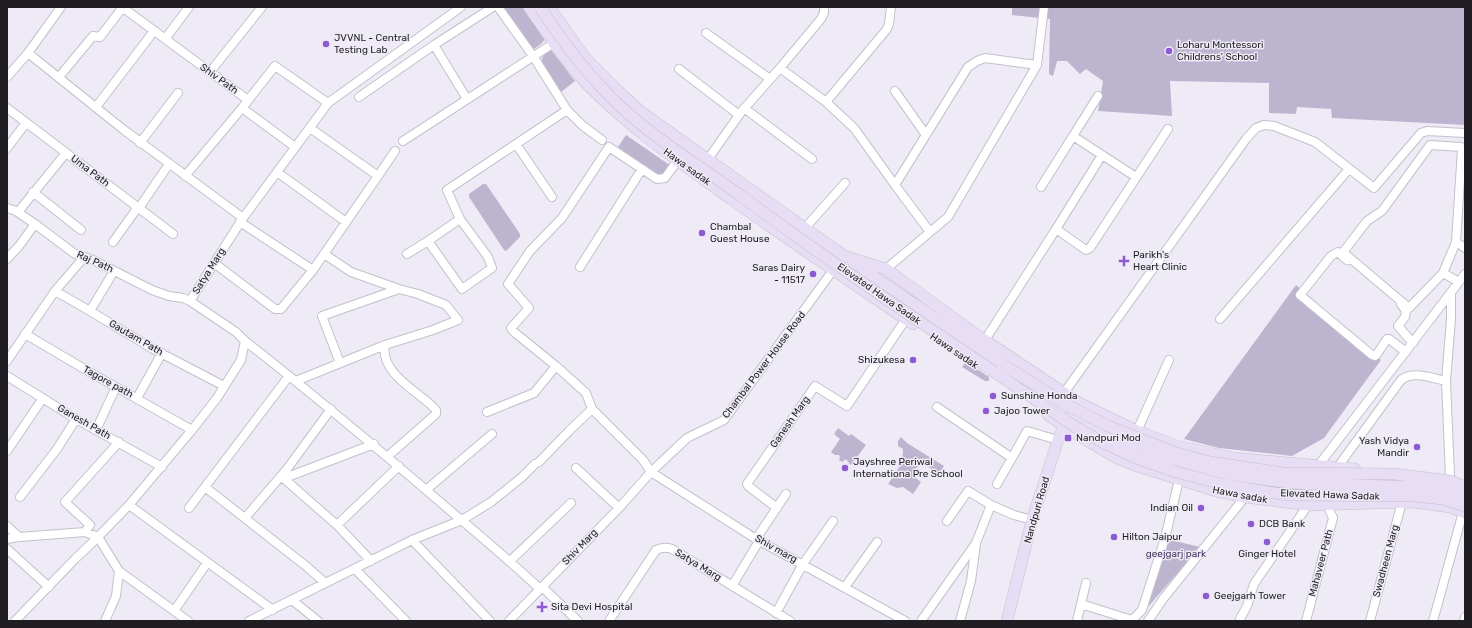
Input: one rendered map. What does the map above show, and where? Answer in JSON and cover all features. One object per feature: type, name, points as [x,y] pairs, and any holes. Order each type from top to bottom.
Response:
[{"type":"main road","name":"Hawa sadak","points":[[529,7],[554,43],[586,83],[612,108],[657,146],[833,270],[1064,426],[1117,458],[1179,480],[1216,491],[1244,497],[1327,506],[1402,502],[1464,510]]},
{"type":"main road","name":"Elevated Hawa Sadak","points":[[540,7],[560,36],[601,88],[623,109],[660,138],[876,292],[1074,426],[1102,442],[1136,458],[1176,472],[1225,485],[1287,495],[1415,496],[1443,500],[1464,510]]},
{"type":"main road","name":"Hawa sadak","points":[[549,7],[585,58],[641,112],[844,256],[886,269],[985,340],[1079,403],[1137,431],[1177,446],[1234,458],[1337,468],[1424,473],[1450,476],[1465,481]]},
{"type":"main road","name":"Elevated Hawa Sadak","points":[[844,256],[1002,364],[1067,405],[1108,426],[1176,453],[1210,462],[1283,473],[1395,474],[1451,481],[1465,487]]},
{"type":"main road","name":"Nandpuri Road","points":[[1007,621],[1032,520],[1058,440],[1064,426],[1079,403]]},
{"type":"main road","points":[[1071,414],[1116,438],[1165,457],[1227,474],[1289,483],[1424,487],[1447,490],[1465,496]]},
{"type":"main road","points":[[1369,503],[1371,470]]},
{"type":"street","points":[[7,76],[28,54],[61,7]]},
{"type":"street","points":[[59,78],[93,36],[100,37],[123,7]]},
{"type":"street","name":"Shiv Path","points":[[123,7],[248,100],[275,66],[328,103]]},
{"type":"street","points":[[165,39],[189,7]]},
{"type":"street","points":[[210,72],[262,7]]},
{"type":"street","name":"Satya Marg","points":[[461,7],[328,103],[242,220],[190,300],[236,332],[245,341],[374,444],[473,531],[541,588]]},
{"type":"street","points":[[359,97],[434,45],[493,7]]},
{"type":"street","points":[[498,7],[533,56],[567,110],[583,126],[602,140]]},
{"type":"street","points":[[708,159],[742,112],[821,19],[824,14],[824,7]]},
{"type":"street","points":[[826,102],[887,29],[892,7]]},
{"type":"street","points":[[886,269],[948,217],[1037,65],[1044,7]]},
{"type":"street","points":[[96,107],[154,31]]},
{"type":"street","points":[[706,33],[770,79]]},
{"type":"street","points":[[404,140],[554,43]]},
{"type":"street","points":[[434,45],[467,99]]},
{"type":"street","points":[[28,54],[242,220],[313,270]]},
{"type":"street","points":[[896,185],[968,67],[985,58],[1037,65]]},
{"type":"street","points":[[780,68],[826,102],[854,128],[930,232]]},
{"type":"street","points":[[679,69],[812,159]]},
{"type":"street","points":[[895,91],[926,135]]},
{"type":"street","points":[[140,142],[178,93]]},
{"type":"street","points":[[1041,187],[1098,96]]},
{"type":"street","points":[[185,176],[248,100]]},
{"type":"street","name":"Uma Path","points":[[7,108],[173,234]]},
{"type":"street","points":[[242,108],[295,147]]},
{"type":"street","points":[[428,241],[462,289],[492,268],[488,257],[460,219],[447,190],[567,110]]},
{"type":"street","points":[[7,148],[26,123]]},
{"type":"street","points":[[1064,393],[1246,138],[1256,128],[1264,125],[1274,126],[1314,142],[1374,188],[1421,133],[1427,131],[1465,133]]},
{"type":"street","points":[[310,128],[378,176]]},
{"type":"street","points":[[1056,229],[1084,249],[1088,250],[1168,129]]},
{"type":"street","points":[[1073,136],[1136,177]]},
{"type":"street","points":[[516,144],[552,197]]},
{"type":"street","points":[[1430,144],[1460,147],[1462,149],[1456,242],[1443,273],[1409,308],[1344,253],[1367,221],[1382,211],[1430,144]]},
{"type":"street","points":[[651,472],[643,460],[592,409],[586,393],[556,366],[514,332],[511,328],[529,308],[508,284],[530,251],[562,218],[609,147],[657,179],[665,178],[678,160]]},
{"type":"street","points":[[214,263],[275,309],[281,310],[313,270],[395,150]]},
{"type":"street","points":[[18,212],[66,153]]},
{"type":"street","points":[[985,340],[1102,155]]},
{"type":"street","points":[[113,242],[169,164]]},
{"type":"street","points":[[580,268],[642,169]]},
{"type":"street","points":[[1220,319],[1349,169]]},
{"type":"street","points":[[277,172],[346,222]]},
{"type":"street","points":[[805,228],[845,183]]},
{"type":"street","points":[[33,192],[81,230]]},
{"type":"street","name":"Raj Path","points":[[7,208],[18,212],[76,254],[91,259],[152,290],[169,296],[190,300]]},
{"type":"street","points":[[407,254],[460,219]]},
{"type":"street","points":[[7,260],[35,224]]},
{"type":"street","points":[[1456,242],[1465,248]]},
{"type":"street","points":[[1406,352],[1387,339],[1377,354],[1375,356],[1372,355],[1302,298],[1301,293],[1330,256],[1338,252],[1401,304],[1406,311],[1405,317],[1398,326],[1413,343]]},
{"type":"street","points":[[189,508],[293,378],[340,363],[385,345],[433,330],[458,320],[446,304],[418,294],[399,290],[350,272],[324,254]]},
{"type":"street","name":"Chambal Power House Road","points":[[651,472],[687,438],[724,420],[844,256]]},
{"type":"street","points":[[7,361],[55,291],[80,262]]},
{"type":"street","points":[[90,311],[114,271]]},
{"type":"street","points":[[1443,273],[1459,282]]},
{"type":"street","points":[[1318,466],[1465,274]]},
{"type":"street","points":[[340,363],[322,316],[399,290]]},
{"type":"street","name":"Gautam Path","points":[[55,291],[162,353],[224,386]]},
{"type":"street","points":[[1450,476],[1446,381],[1451,319],[1451,294]]},
{"type":"street","name":"Ganesh Marg","points":[[777,508],[747,484],[815,386],[847,406],[906,319]]},
{"type":"street","name":"Tagore path","points":[[25,334],[192,430]]},
{"type":"street","points":[[15,621],[129,505],[162,467],[192,430],[224,386],[241,360],[245,341]]},
{"type":"street","points":[[385,345],[383,353],[393,373],[436,410],[436,414],[388,456]]},
{"type":"street","points":[[137,398],[162,353]]},
{"type":"street","points":[[1137,431],[1169,360]]},
{"type":"street","points":[[487,412],[534,393],[556,366]]},
{"type":"street","points":[[1337,468],[1401,380],[1406,376],[1412,374],[1446,381]]},
{"type":"street","name":"Ganesh Path","points":[[7,376],[76,419],[162,467]]},
{"type":"street","points":[[96,430],[116,387]]},
{"type":"street","points":[[7,451],[43,398]]},
{"type":"street","points":[[937,407],[1012,458]]},
{"type":"street","points":[[245,518],[281,476],[331,409]]},
{"type":"street","points":[[248,621],[273,610],[324,582],[355,569],[412,540],[462,520],[491,502],[521,478],[592,409]]},
{"type":"street","points":[[20,497],[57,449],[76,419]]},
{"type":"street","points":[[997,484],[1027,431],[1058,440]]},
{"type":"street","points":[[426,490],[492,434]]},
{"type":"street","points":[[85,532],[90,525],[65,502],[119,442]]},
{"type":"street","points":[[281,476],[290,476],[374,444]]},
{"type":"street","points":[[337,525],[399,466]]},
{"type":"street","points":[[576,468],[619,508]]},
{"type":"street","name":"Shiv Marg","points":[[509,621],[619,508],[651,472]]},
{"type":"street","name":"Shiv marg","points":[[651,472],[758,540],[905,621]]},
{"type":"street","points":[[281,476],[337,525],[371,561]]},
{"type":"street","points":[[1081,604],[1132,620],[1142,610],[1165,538],[1179,480]]},
{"type":"street","points":[[205,487],[306,566],[324,582]]},
{"type":"street","points":[[947,521],[968,491],[991,505],[1014,515],[1032,520]]},
{"type":"street","points":[[732,586],[786,494]]},
{"type":"street","points":[[1148,621],[1244,497]]},
{"type":"street","name":"Swadheen Marg","points":[[1371,621],[1402,502]]},
{"type":"street","points":[[510,561],[571,503]]},
{"type":"street","points":[[129,505],[273,610]]},
{"type":"street","points":[[921,621],[976,543],[991,505]]},
{"type":"street","points":[[1242,620],[1254,584],[1308,505]]},
{"type":"street","name":"Mahaveer Path","points":[[1306,621],[1333,518],[1327,506]]},
{"type":"street","points":[[1433,621],[1464,510]]},
{"type":"street","points":[[776,613],[803,564],[833,521]]},
{"type":"street","points":[[7,526],[19,537]]},
{"type":"street","points":[[7,540],[19,537],[85,532],[98,537],[119,571],[188,621]]},
{"type":"street","points":[[412,540],[490,621]]},
{"type":"street","points":[[845,587],[877,542]]},
{"type":"street","points":[[960,621],[971,581],[976,543]]},
{"type":"street","points":[[7,548],[49,587]]},
{"type":"street","name":"Satya Marg","points":[[609,621],[656,550],[661,548],[672,549],[790,621]]},
{"type":"street","points":[[174,611],[208,563]]},
{"type":"street","points":[[355,569],[406,621]]},
{"type":"street","points":[[105,621],[116,596],[119,571]]},
{"type":"street","points":[[1077,621],[1086,583]]},
{"type":"street","points":[[541,588],[578,621]]},
{"type":"street","points":[[292,600],[318,621]]},
{"type":"street","points":[[1464,621],[1465,617]]},
{"type":"green space","points":[[504,7],[523,7],[545,39],[541,44],[534,49],[530,46]]},
{"type":"green space","points":[[1012,7],[1465,7],[1465,125],[1332,118],[1331,109],[1297,107],[1296,114],[1269,113],[1269,83],[1170,81],[1172,116],[1098,111],[1103,81],[1086,69],[1080,74],[1067,61],[1057,61],[1053,76],[1049,74],[1050,19],[1012,15]]},
{"type":"green space","points":[[551,50],[575,81],[561,92],[541,64],[544,56]]},
{"type":"green space","points":[[626,135],[671,166],[663,175],[658,175],[618,147]]},
{"type":"green space","points":[[483,184],[486,184],[520,234],[520,237],[506,251],[469,197],[469,194]]},
{"type":"green space","points":[[1296,285],[1381,360],[1324,438],[1292,456],[1219,448],[1184,439]]},
{"type":"green space","points":[[966,362],[989,377],[989,381],[985,381],[962,367]]},
{"type":"green space","points":[[838,428],[849,436],[851,434],[866,445],[851,465],[846,459],[842,462],[839,460],[839,455],[835,455],[831,452],[840,439],[834,434]]},
{"type":"green space","points":[[901,437],[907,443],[944,466],[939,474],[921,462],[912,475],[921,482],[913,494],[903,487],[897,488],[888,484],[902,463],[903,449],[898,446],[898,441]]},
{"type":"green space","name":"geejgarj park","points":[[1167,539],[1200,547],[1147,608],[1155,575]]},
{"type":"place","name":"JVVNL - Central Testing Lab","points":[[326,44]]},
{"type":"place","name":"Loharu Montessori Childrens' School","points":[[1169,51]]},
{"type":"place","name":"Chambal Guest House","points":[[702,233]]},
{"type":"place","name":"Parikh's Heart Clinic","points":[[1124,261]]},
{"type":"place","name":"Saras Dairy - 11517","points":[[813,274]]},
{"type":"place","name":"Shizukesa","points":[[913,360]]},
{"type":"place","name":"Sunshine Honda","points":[[993,396]]},
{"type":"place","name":"Jajoo Tower","points":[[986,411]]},
{"type":"place","name":"Nandpuri Mod","points":[[1068,438]]},
{"type":"place","name":"Yash Vidya Mandir","points":[[1417,447]]},
{"type":"place","name":"Jayshree Periwal Internationa Pre School","points":[[845,468]]},
{"type":"place","name":"Indian Oil","points":[[1201,508]]},
{"type":"place","name":"DCB Bank","points":[[1251,524]]},
{"type":"place","name":"Hilton Jaipur","points":[[1114,537]]},
{"type":"place","name":"Ginger Hotel","points":[[1267,542]]},
{"type":"place","name":"Geejgarh Tower","points":[[1206,596]]},
{"type":"place","name":"Sita Devi Hospital","points":[[542,607]]}]
